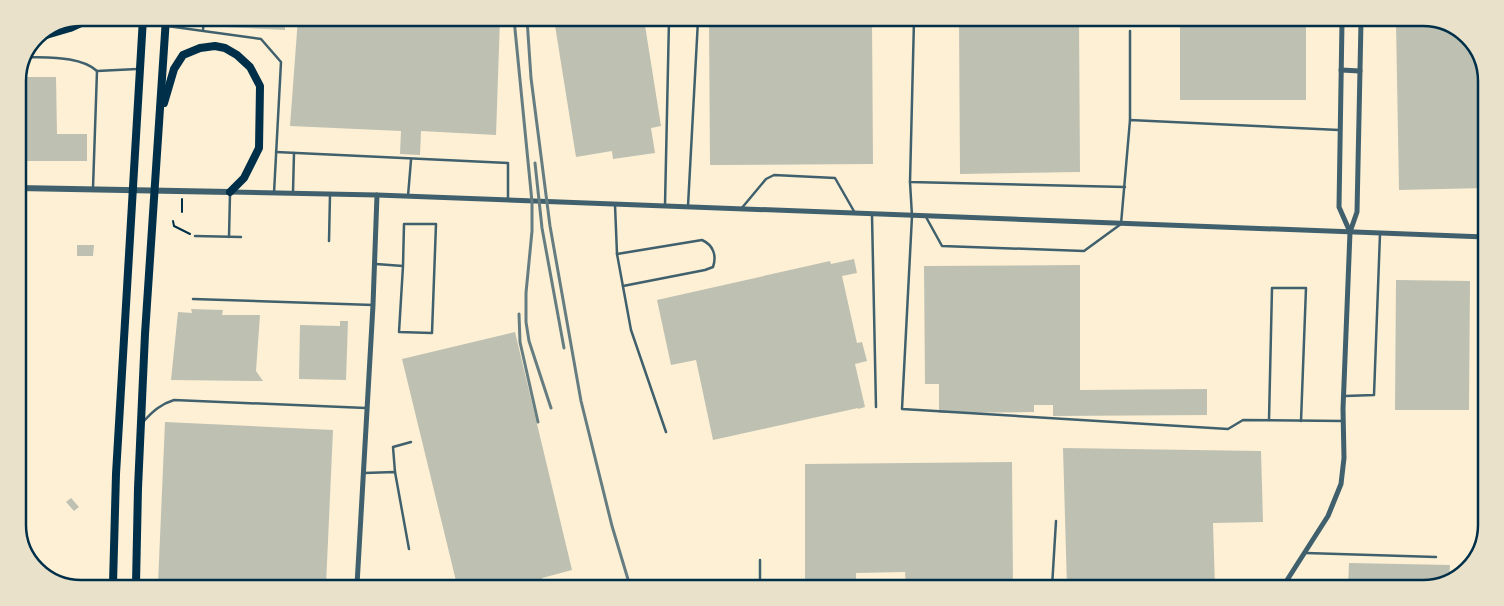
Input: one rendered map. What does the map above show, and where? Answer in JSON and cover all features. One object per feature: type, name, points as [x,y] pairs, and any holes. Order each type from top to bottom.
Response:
[{"type":"highway","points":[[113,580],[117,464],[142,69],[143,26]]},
{"type":"highway","points":[[136,580],[140,426],[166,26]]},
{"type":"highway","points":[[57,32],[72,27]]},
{"type":"highway","points":[[160,117],[174,69],[183,55],[200,48],[215,46],[225,48],[237,55],[250,68],[260,86],[259,148],[244,178],[230,192]]},
{"type":"street","points":[[1342,26],[1339,207],[1350,232]]},
{"type":"street","points":[[1287,580],[1328,516],[1341,484],[1344,458],[1343,396],[1350,232],[1357,212],[1361,26]]},
{"type":"street","points":[[1341,70],[1360,71]]},
{"type":"street","points":[[26,188],[377,195],[1478,237]]},
{"type":"street","points":[[357,580],[373,305],[377,195]]},
{"type":"lane","points":[[184,26],[261,39],[281,62],[274,193]]},
{"type":"lane","points":[[203,26],[203,30]]},
{"type":"lane","points":[[665,207],[668,26]]},
{"type":"lane","points":[[688,208],[698,26]]},
{"type":"lane","points":[[914,26],[910,182],[912,216],[902,409],[1228,429],[1244,420],[1343,421]]},
{"type":"lane","points":[[926,217],[942,246],[1084,251],[1121,224],[1130,120],[1130,31]]},
{"type":"lane","points":[[32,56],[72,60],[91,66],[97,71],[142,69]]},
{"type":"lane","points":[[93,189],[97,71]]},
{"type":"lane","points":[[1130,120],[1340,130]]},
{"type":"lane","points":[[276,152],[410,160],[508,163],[508,201]]},
{"type":"lane","points":[[293,194],[294,153]]},
{"type":"lane","points":[[408,197],[410,160]]},
{"type":"lane","points":[[741,210],[766,179],[774,175],[835,178],[856,214]]},
{"type":"lane","points":[[910,182],[1125,187]]},
{"type":"lane","points":[[230,192],[230,237]]},
{"type":"lane","points":[[329,241],[330,194]]},
{"type":"lane","points":[[615,205],[617,254],[632,330],[666,432]]},
{"type":"lane","points":[[872,215],[876,407]]},
{"type":"lane","points":[[404,224],[436,224],[432,332],[399,332],[403,266],[404,224]]},
{"type":"lane","points":[[1343,396],[1374,395],[1380,234]]},
{"type":"lane","points":[[195,236],[241,238]]},
{"type":"lane","points":[[617,254],[702,240],[709,243],[713,248],[715,261],[713,267],[623,286]]},
{"type":"lane","points":[[374,264],[403,266]]},
{"type":"lane","points":[[1269,420],[1272,288],[1306,288],[1301,421]]},
{"type":"lane","points":[[193,299],[373,305]]},
{"type":"lane","points":[[140,426],[155,409],[174,400],[366,408]]},
{"type":"lane","points":[[409,549],[392,447],[411,442]]},
{"type":"lane","points":[[364,473],[395,472]]},
{"type":"lane","points":[[1052,580],[1056,521]]},
{"type":"lane","points":[[1304,553],[1436,557]]},
{"type":"lane","points":[[760,560],[760,580]]},
{"type":"path","points":[[182,191],[182,212]]},
{"type":"path","points":[[173,221],[174,226],[195,236]]},
{"type":"building","points":[[285,26],[285,30],[224,27]]},
{"type":"building","points":[[297,26],[500,26],[496,135],[421,131],[420,155],[400,154],[401,131],[290,126]]},
{"type":"building","points":[[555,26],[645,26],[661,126],[651,128],[655,153],[613,159],[612,151],[576,157]]},
{"type":"building","points":[[709,26],[872,26],[873,164],[710,165]]},
{"type":"building","points":[[959,26],[1079,26],[1080,172],[960,174]]},
{"type":"building","points":[[1180,26],[1306,26],[1306,100],[1180,100]]},
{"type":"building","points":[[1396,26],[1422,26],[1440,29],[1462,42],[1474,60],[1476,67],[1478,78],[1478,188],[1399,190]]},
{"type":"building","points":[[26,77],[56,77],[57,134],[87,134],[87,161],[27,161]]},
{"type":"building","points":[[77,245],[94,245],[93,256],[77,256]]},
{"type":"building","points":[[854,259],[857,273],[842,276],[857,343],[862,342],[867,361],[855,364],[865,407],[713,440],[696,360],[671,365],[657,300],[830,261],[831,264]]},
{"type":"building","points":[[1080,265],[1080,390],[1207,389],[1207,415],[1053,416],[1053,405],[1034,405],[1034,412],[939,413],[939,384],[925,384],[924,266]]},
{"type":"building","points":[[1396,280],[1470,281],[1469,410],[1395,410]]},
{"type":"building","points":[[191,309],[223,310],[222,315],[260,315],[256,371],[263,381],[171,380],[178,312],[192,313]]},
{"type":"building","points":[[340,321],[348,321],[346,380],[299,379],[300,325],[340,326]]},
{"type":"building","points":[[515,332],[572,570],[542,578],[543,580],[456,580],[402,359]]},
{"type":"building","points":[[165,422],[333,430],[326,580],[158,580]]},
{"type":"building","points":[[1063,448],[1261,451],[1263,522],[1213,523],[1215,580],[1067,580]]},
{"type":"building","points":[[1012,462],[1013,580],[906,580],[905,572],[856,573],[856,580],[805,580],[805,464]]},
{"type":"building","points":[[71,498],[79,507],[74,511],[66,502]]},
{"type":"building","points":[[1349,563],[1450,565],[1450,572],[1433,579],[1348,580]]},
{"type":"railway","points":[[515,26],[532,202],[526,322],[529,341],[551,408]]},
{"type":"railway","points":[[527,26],[531,78],[550,226],[581,401],[612,526],[628,580]]},
{"type":"railway","points":[[535,163],[542,228],[564,348]]},
{"type":"railway","points":[[519,314],[520,342],[538,422]]}]
